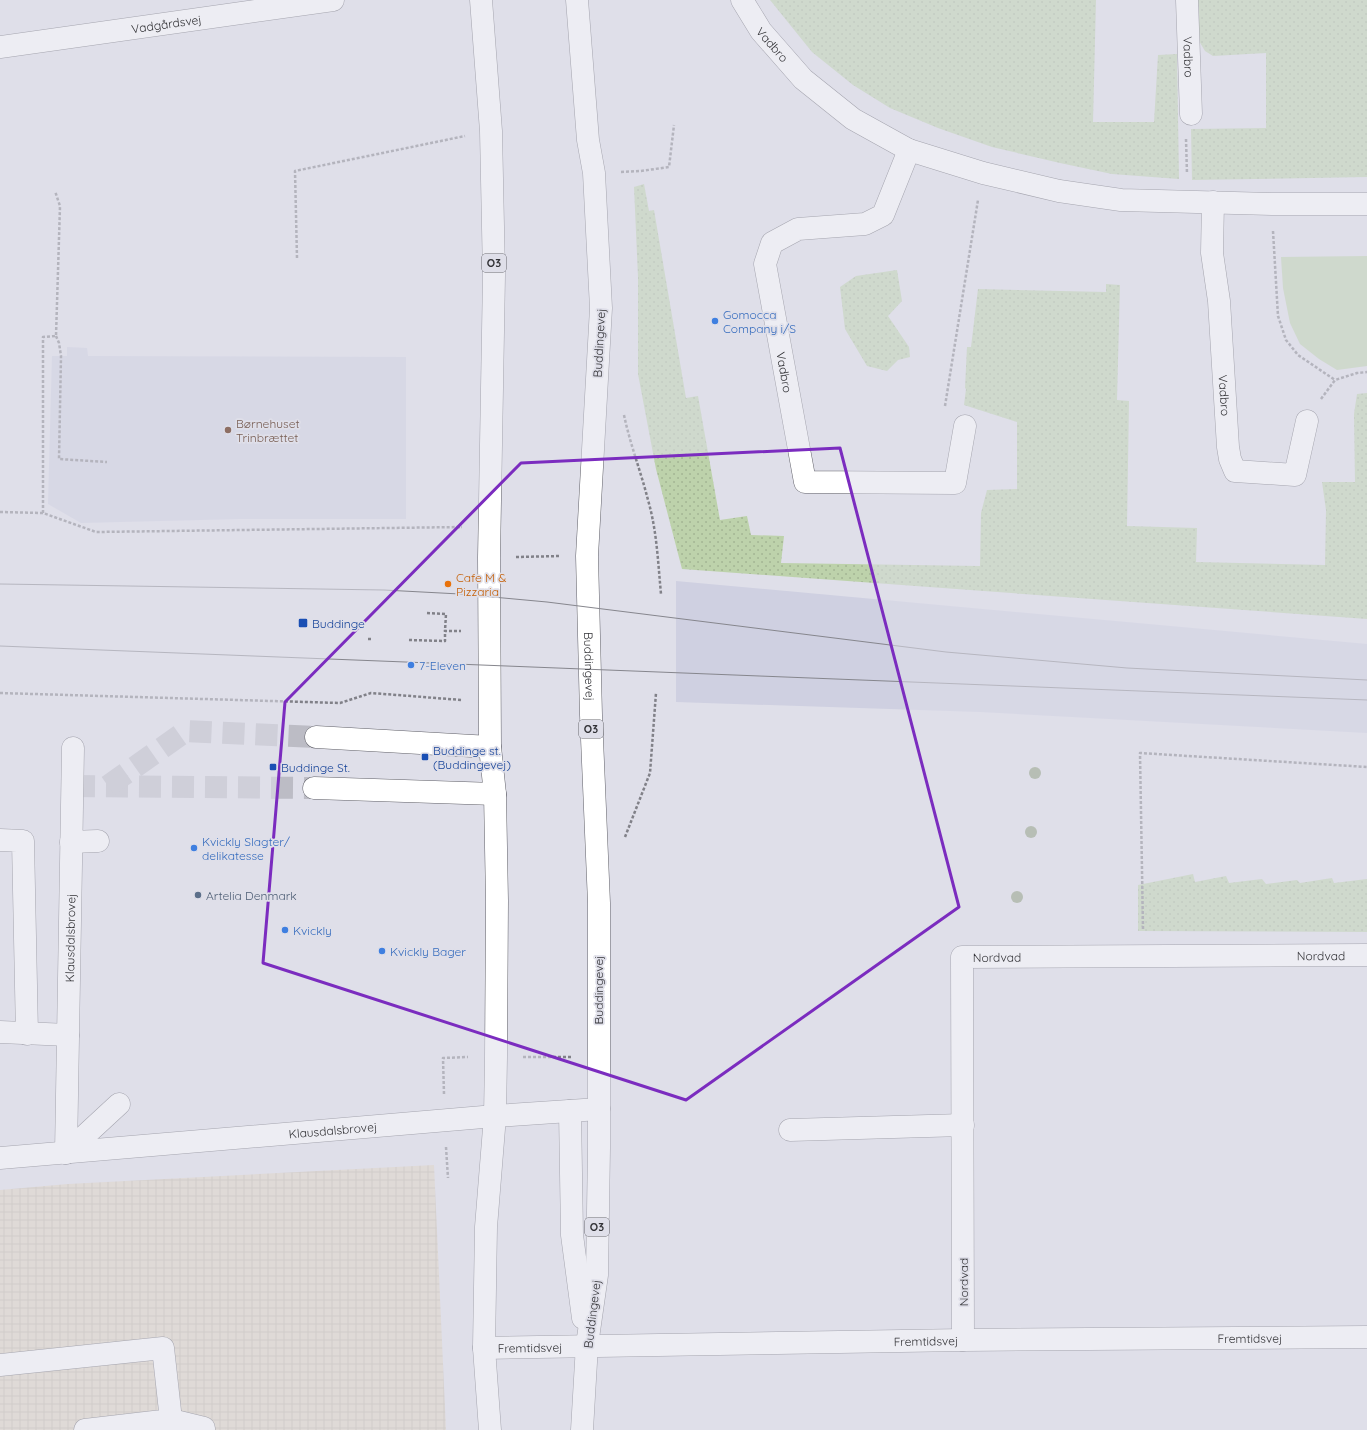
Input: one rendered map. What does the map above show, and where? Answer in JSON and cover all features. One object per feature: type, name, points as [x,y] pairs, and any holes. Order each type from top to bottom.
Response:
[{"type":"street","name":"Vadgårdsvej","points":[[0,47],[333,0]]},
{"type":"street","name":"O3","points":[[481,0],[491,131],[494,275],[489,558],[490,747],[495,794],[497,908],[495,1116],[486,1227],[484,1348],[490,1430]]},
{"type":"street","name":"Buddingevej","points":[[577,0],[588,140],[594,173],[601,308],[587,556],[591,715],[599,903],[597,1275],[587,1345],[582,1430]]},
{"type":"street","name":"Vadbro","points":[[742,0],[761,31],[803,79],[853,119],[909,150],[983,173],[1059,191],[1121,200],[1272,204],[1367,204]]},
{"type":"street","name":"Vadbro","points":[[1187,0],[1191,114]]},
{"type":"street","name":"Vadbro","points":[[909,150],[883,215],[865,224],[798,230],[772,242],[765,264],[805,482],[955,483],[965,426]]},
{"type":"street","name":"Vadbro","points":[[1213,202],[1212,253],[1219,301],[1228,447],[1230,459],[1235,471],[1295,476],[1307,421]]},
{"type":"street","points":[[316,737],[490,747]]},
{"type":"street","name":"Klausdalsbrovej","points":[[66,1153],[73,748]]},
{"type":"street","points":[[314,788],[495,794]]},
{"type":"street","points":[[0,840],[23,841],[27,1034]]},
{"type":"street","points":[[71,842],[98,841]]},
{"type":"street","name":"Nordvad","points":[[963,1340],[962,957],[1367,955]]},
{"type":"street","points":[[0,1032],[68,1035]]},
{"type":"street","points":[[66,1153],[119,1104]]},
{"type":"street","name":"Klausdalsbrovej","points":[[0,1158],[495,1116],[599,1109]]},
{"type":"street","points":[[570,1111],[572,1235],[587,1345]]},
{"type":"street","points":[[790,1130],[963,1125]]},
{"type":"street","name":"Fremtidsvej","points":[[484,1348],[587,1345],[963,1340],[1367,1337]]},
{"type":"street","points":[[0,1365],[163,1348],[171,1420]]},
{"type":"street","points":[[85,1430],[171,1420],[204,1428],[204,1430]]},
{"type":"path","points":[[1188,202],[1186,127],[1191,114]]},
{"type":"path","points":[[641,171],[669,167],[674,125]]},
{"type":"path","points":[[297,258],[296,171],[491,131]]},
{"type":"path","points":[[965,426],[944,414],[983,173]]},
{"type":"path","points":[[55,191],[60,206],[56,336],[59,343],[61,356],[59,459],[107,462]]},
{"type":"path","points":[[1272,204],[1278,316],[1286,340],[1298,355],[1334,380]]},
{"type":"path","points":[[43,513],[43,337],[56,336]]},
{"type":"path","points":[[1307,421],[1334,380],[1357,373],[1367,372]]},
{"type":"path","points":[[622,409],[629,440],[649,501],[655,534],[661,594]]},
{"type":"path","points":[[0,512],[43,513],[96,532],[490,527]]},
{"type":"path","points":[[489,558],[587,556]]},
{"type":"path","points":[[409,640],[445,641],[446,614],[427,613]]},
{"type":"path","points":[[445,630],[459,631]]},
{"type":"path","points":[[0,693],[340,703],[371,693],[490,702]]},
{"type":"path","points":[[623,841],[650,773],[656,693]]},
{"type":"path","points":[[1143,956],[1140,753],[1367,767]]},
{"type":"highlighted area","points":[[840,448],[959,907],[686,1100],[263,963],[285,702],[521,463]]},
{"type":"shaded area","name":"Børnehuset Trinbrættet","points":[[67,347],[87,348],[88,356],[406,357],[406,519],[240,519],[81,523],[48,504],[52,356],[67,356]]},
{"type":"shaded area","points":[[676,581],[1367,644],[1367,733],[980,712],[676,702]]},
{"type":"shaded area","points":[[434,1165],[446,1430],[0,1430],[0,1190],[68,1184]]},
{"type":"green space","points":[[770,0],[1096,0],[1093,122],[1154,122],[1158,55],[1177,54],[1179,179],[1112,174],[992,147],[938,128],[890,108],[853,85],[812,52]]},
{"type":"green space","points":[[1198,0],[1367,0],[1367,177],[1192,180],[1191,129],[1266,128],[1266,53],[1213,56],[1205,51],[1199,41]]},
{"type":"green space","points":[[644,184],[649,211],[654,210],[686,398],[698,396],[720,520],[747,516],[751,535],[784,536],[781,563],[980,566],[981,513],[987,490],[1017,489],[1017,422],[964,405],[967,347],[971,347],[978,289],[1106,292],[1106,284],[1120,285],[1117,400],[1129,401],[1127,526],[1197,528],[1196,562],[1325,565],[1326,510],[1322,482],[1355,482],[1354,414],[1357,394],[1367,393],[1367,619],[682,569],[656,469],[638,374],[638,277],[634,187]]},
{"type":"green space","points":[[1367,256],[1367,366],[1337,370],[1319,359],[1300,344],[1290,323],[1283,288],[1281,257]]},
{"type":"green space","points":[[897,270],[902,301],[888,316],[909,347],[910,357],[898,360],[887,371],[867,366],[845,329],[840,287],[856,276]]},
{"type":"green space","points":[[1193,874],[1195,882],[1226,876],[1229,883],[1262,879],[1266,884],[1297,880],[1300,883],[1332,878],[1334,883],[1367,879],[1367,932],[1138,931],[1138,885]]},
{"type":"tunnel","points":[[108,786],[186,731],[316,737]]},
{"type":"tunnel","points":[[73,786],[314,788]]},
{"type":"tram line","points":[[0,584],[384,590],[460,594],[547,602],[946,652],[1127,668],[1367,680]]},
{"type":"tram line","points":[[0,646],[1367,700]]},
{"type":"place","name":"Gomocca Company i/S","points":[[715,321]]},
{"type":"place","name":"Børnehuset Trinbrættet","points":[[228,430]]},
{"type":"place","name":"Cafe M & Pizzaria","points":[[448,584]]},
{"type":"place","name":"Buddinge","points":[[303,623]]},
{"type":"place","name":"7-Eleven","points":[[411,665]]},
{"type":"place","name":"Buddinge st. (Buddingevej)","points":[[425,757]]},
{"type":"place","name":"Buddinge St.","points":[[273,767]]},
{"type":"place","name":"Kvickly Slagter/ delikatesse","points":[[194,848]]},
{"type":"place","name":"Artelia Denmark","points":[[198,895]]},
{"type":"place","name":"Kvickly","points":[[285,930]]},
{"type":"place","name":"Kvickly Bager","points":[[382,951]]}]
